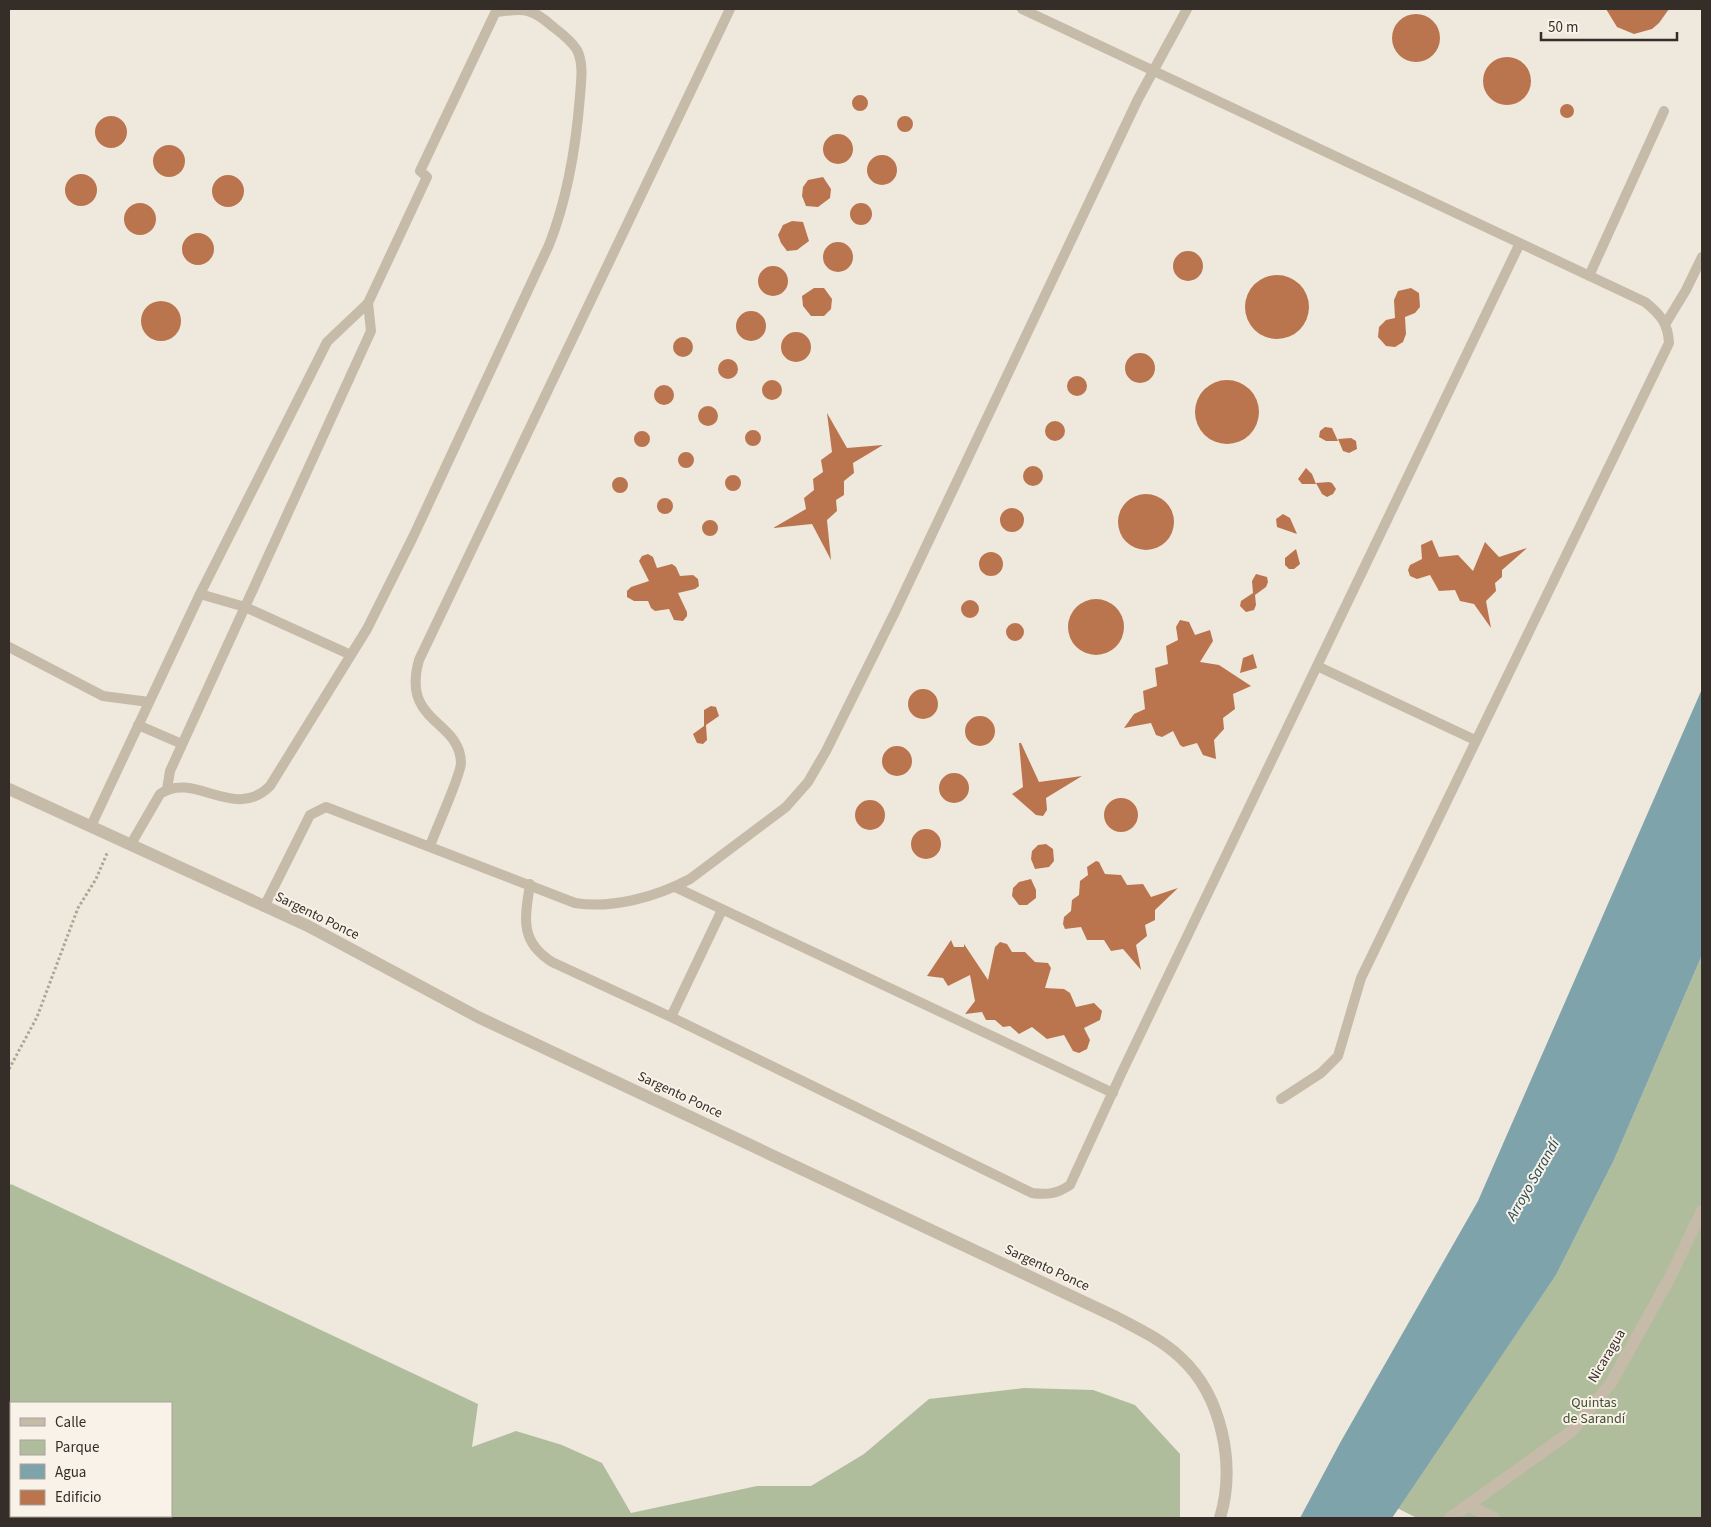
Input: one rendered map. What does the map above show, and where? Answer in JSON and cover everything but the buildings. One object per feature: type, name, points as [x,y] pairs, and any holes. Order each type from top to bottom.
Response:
[{"type":"street","name":"Sargento Ponce","points":[[9,789],[308,926],[478,1017],[1107,1312],[1159,1340],[1182,1358],[1200,1379],[1222,1430],[1226,1459],[1225,1491],[1220,1518]]},
{"type":"street","name":"Nicaragua","points":[[1450,1518],[1572,1430],[1611,1383],[1669,1279],[1702,1211]]},
{"type":"street","points":[[1468,1506],[1494,1518]]},
{"type":"lane","points":[[91,826],[200,594],[327,342],[368,303],[427,176],[420,171],[497,10],[524,9],[536,12],[570,41],[577,51],[581,67],[577,131],[571,170],[558,222],[549,245],[413,537],[367,630],[270,786],[260,795],[236,800],[178,786],[167,789],[160,794],[131,844]]},
{"type":"lane","points":[[430,846],[461,765],[459,750],[454,740],[428,714],[416,694],[414,676],[419,660],[730,9]]},
{"type":"lane","points":[[1022,9],[1645,302],[1658,312],[1666,323],[1669,343],[1361,978],[1338,1056],[1321,1073],[1281,1099]]},
{"type":"lane","points":[[264,907],[310,816],[326,806],[575,903],[591,905],[612,904],[674,887],[690,880],[786,807],[808,782],[895,612],[1153,70],[1187,9]]},
{"type":"lane","points":[[1589,276],[1664,111]]},
{"type":"lane","points":[[530,884],[525,921],[526,931],[532,945],[540,954],[1032,1193],[1045,1195],[1060,1192],[1070,1185],[1520,243]]},
{"type":"lane","points":[[1666,323],[1686,290],[1702,257]]},
{"type":"lane","points":[[167,789],[170,771],[182,744],[371,331],[368,303]]},
{"type":"lane","points":[[200,594],[245,607],[351,655]]},
{"type":"lane","points":[[9,647],[103,696],[149,702]]},
{"type":"lane","points":[[1317,666],[1475,740]]},
{"type":"lane","points":[[138,725],[182,744]]},
{"type":"lane","points":[[674,887],[1113,1093]]},
{"type":"lane","points":[[671,1017],[722,910]]},
{"type":"path","points":[[9,1069],[37,1017],[78,908],[96,879],[114,837]]},
{"type":"green space","name":"Quintas de Sarandí","points":[[1702,955],[1702,1518],[1417,1518],[1397,1508],[1556,1275],[1614,1160]]},
{"type":"green space","points":[[11,1184],[478,1404],[472,1447],[516,1431],[562,1445],[602,1463],[631,1513],[757,1486],[811,1486],[864,1454],[929,1399],[1024,1388],[1093,1390],[1135,1405],[1180,1454],[1180,1518],[9,1518],[9,1187]]},
{"type":"water","name":"Arroyo Sarandí","points":[[1702,689],[1702,955],[1614,1160],[1556,1275],[1392,1518],[1300,1518],[1340,1443],[1478,1201]]}]
